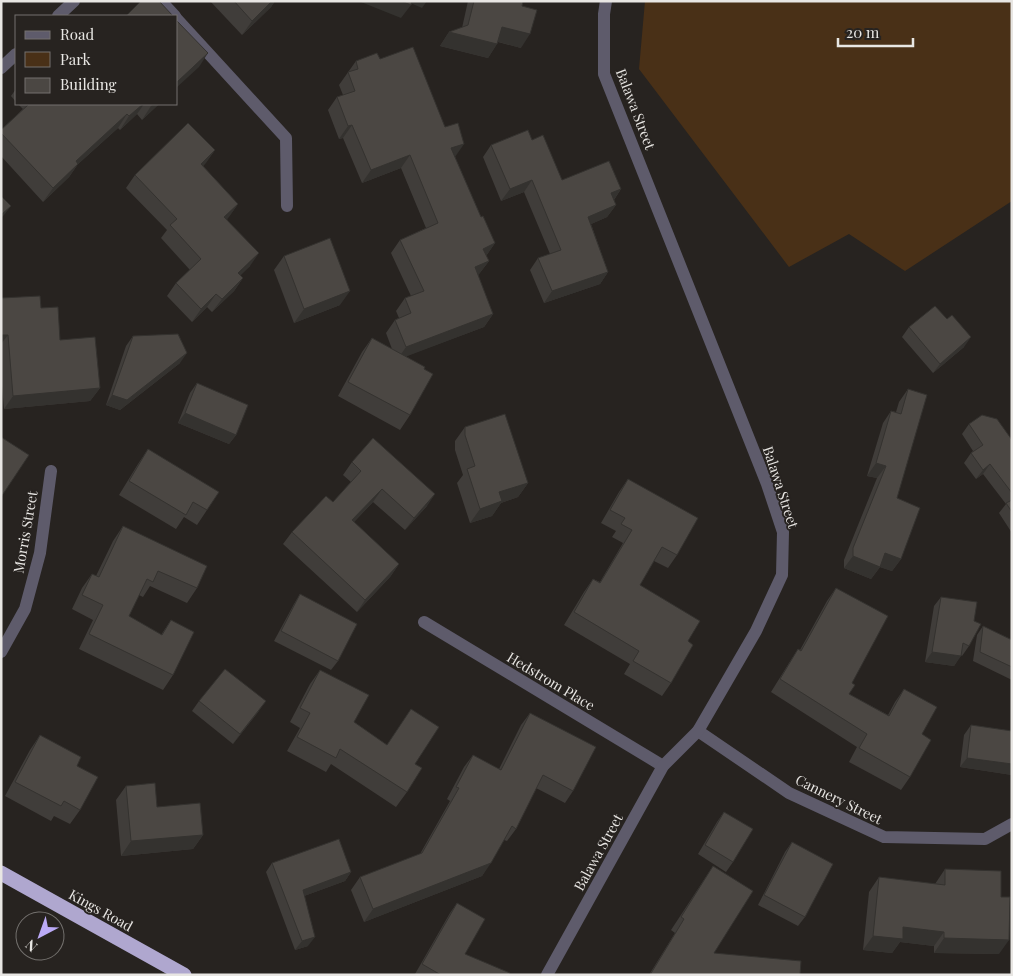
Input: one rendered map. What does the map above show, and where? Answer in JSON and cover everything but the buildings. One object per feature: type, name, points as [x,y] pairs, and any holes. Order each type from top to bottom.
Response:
[{"type":"highway","name":"Kings Road","points":[[1,873],[184,975]]},
{"type":"street","points":[[59,15],[74,1]]},
{"type":"street","points":[[161,1],[174,15]]},
{"type":"street","name":"Balawa Street","points":[[547,975],[663,766],[698,731],[756,631],[782,576],[783,532],[767,484],[604,74],[604,14],[606,1]]},
{"type":"street","points":[[178,19],[286,138],[287,206]]},
{"type":"street","points":[[1,68],[15,55]]},
{"type":"street","name":"Morris Street","points":[[1,652],[25,609],[40,553],[51,471]]},
{"type":"street","name":"Hedstrom Place","points":[[424,622],[663,766]]},
{"type":"street","name":"Cannery Street","points":[[698,731],[789,793],[884,837],[985,839],[1012,824]]},
{"type":"green space","points":[[645,1],[1012,1],[1012,201],[905,271],[849,234],[789,267],[639,69]]}]
